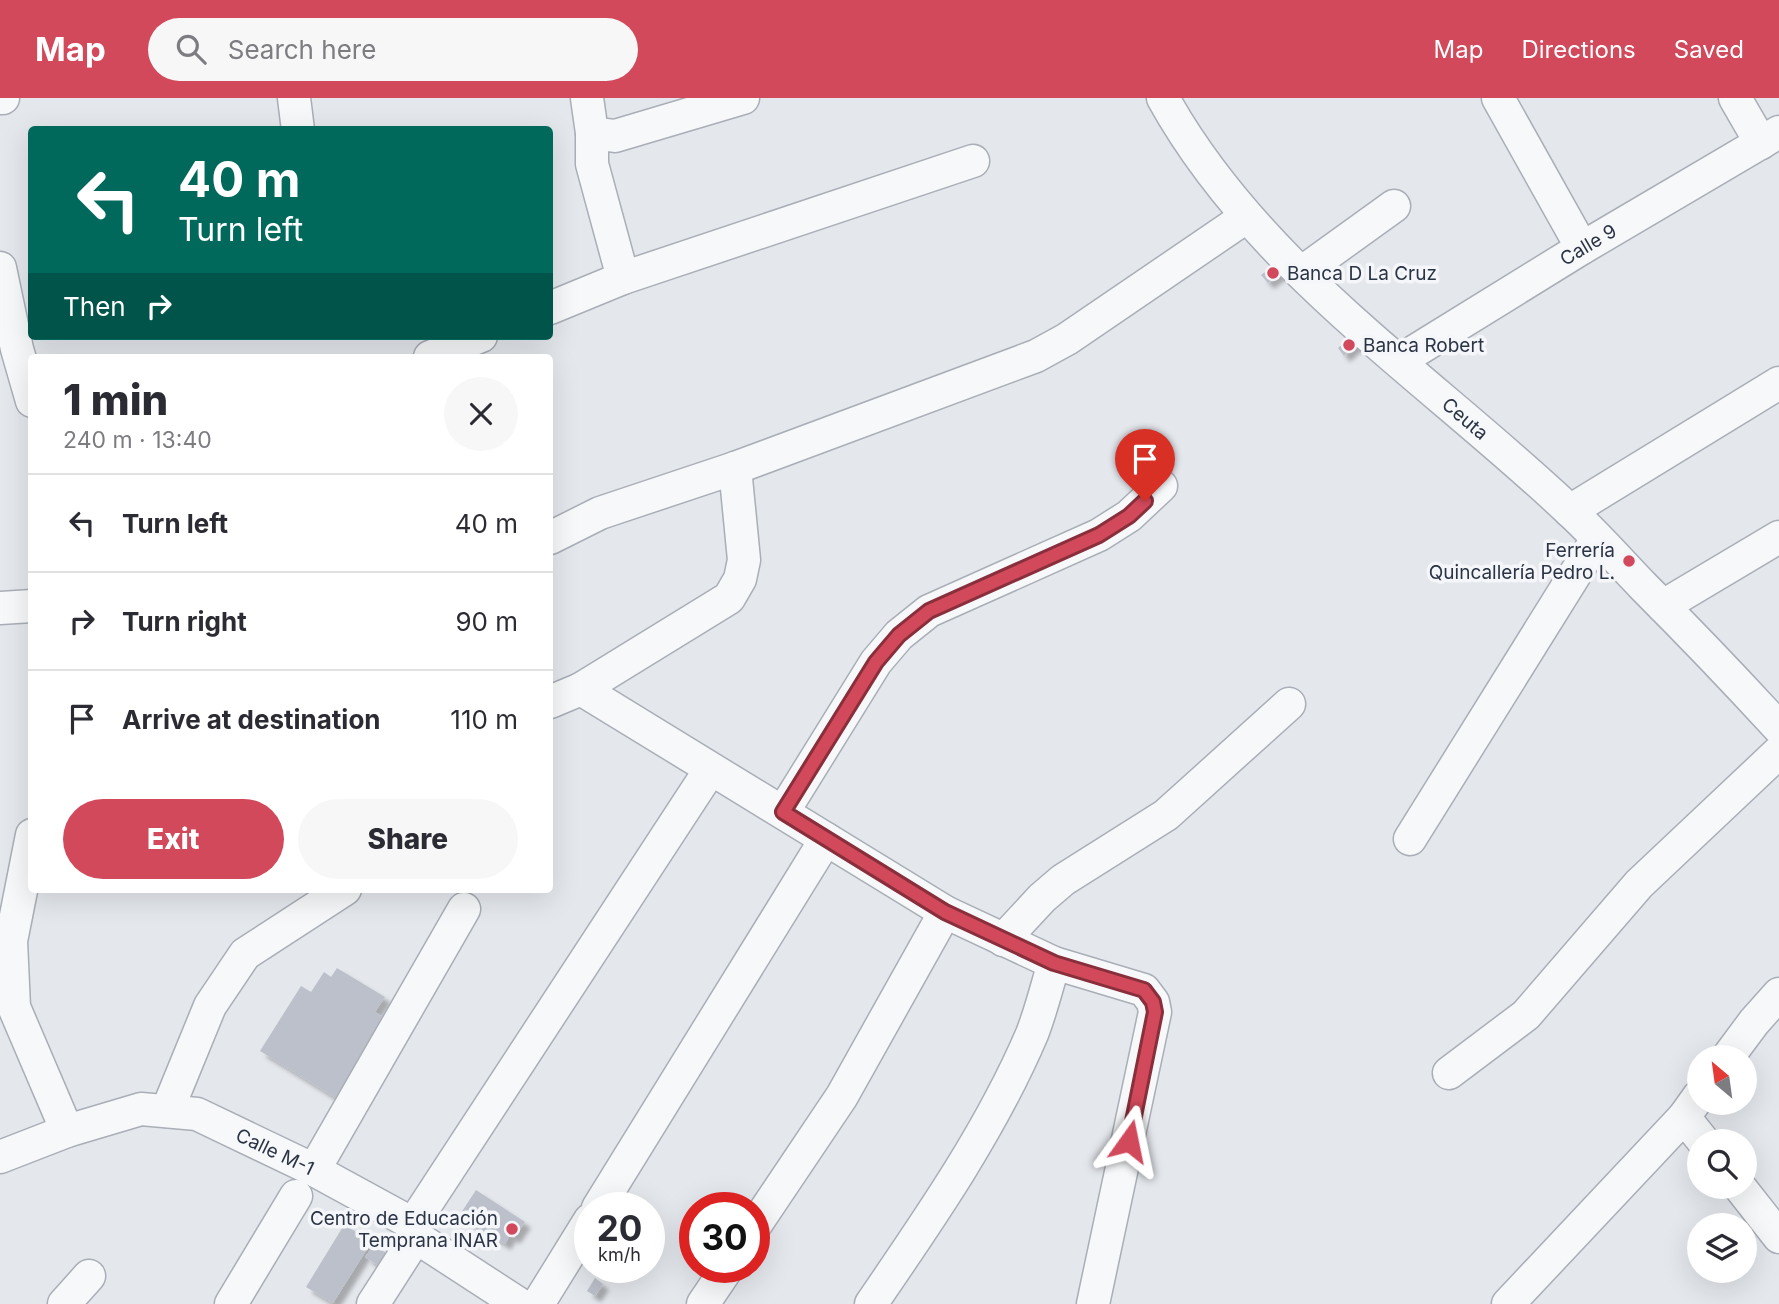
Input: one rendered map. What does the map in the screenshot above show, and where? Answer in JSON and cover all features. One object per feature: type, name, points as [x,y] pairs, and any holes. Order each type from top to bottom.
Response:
[{"type":"street","points":[[294,98],[298,126]]},
{"type":"street","points":[[587,98],[592,133],[592,164],[623,278]]},
{"type":"street","points":[[592,133],[615,136],[743,98]]},
{"type":"street","name":"Ceuta","points":[[1163,98],[1179,126],[1246,217],[1301,273],[1570,511],[1779,729]]},
{"type":"street","points":[[1498,98],[1582,248]]},
{"type":"street","points":[[1735,98],[1770,138]]},
{"type":"street","name":"Calle 9","points":[[1399,361],[1582,248],[1770,138]]},
{"type":"street","points":[[553,307],[623,278],[973,161]]},
{"type":"street","points":[[1301,273],[1394,206]]},
{"type":"street","points":[[553,536],[600,513],[735,468],[1037,356],[1067,339],[1246,217]]},
{"type":"street","points":[[0,268],[9,349],[28,392]]},
{"type":"street","points":[[437,354],[471,340]]},
{"type":"street","points":[[1570,511],[1779,383]]},
{"type":"street","points":[[553,701],[581,689],[729,597],[740,579],[744,560],[735,468]]},
{"type":"street","points":[[783,812],[876,662],[899,635],[929,611],[1099,535],[1129,516],[1161,486]]},
{"type":"street","points":[[1663,606],[1779,537]]},
{"type":"street","points":[[1410,839],[1597,538]]},
{"type":"street","points":[[0,608],[28,607]]},
{"type":"street","points":[[581,689],[945,912],[1054,963],[1144,990],[1153,1002],[1155,1012],[1093,1304]]},
{"type":"street","points":[[1003,940],[1042,898],[1063,880],[1166,815],[1289,704]]},
{"type":"street","points":[[1449,1073],[1525,1015],[1544,997],[1639,884],[1779,752]]},
{"type":"street","points":[[373,1304],[414,1231],[710,770]]},
{"type":"street","points":[[607,1192],[826,839]]},
{"type":"street","points":[[28,858],[11,940],[14,1007],[67,1132]]},
{"type":"street","points":[[167,1111],[210,1006],[245,954],[339,893]]},
{"type":"street","points":[[314,1170],[464,909]]},
{"type":"street","points":[[770,1203],[842,1096],[945,912]]},
{"type":"street","points":[[872,1304],[995,1112],[1032,1032],[1054,963]]},
{"type":"street","points":[[1737,1045],[1779,994]]},
{"type":"street","name":"Calle M-1","points":[[0,1157],[141,1109],[197,1114],[314,1170],[414,1231],[519,1304]]},
{"type":"street","points":[[1508,1304],[1696,1118]]},
{"type":"street","points":[[231,1304],[296,1196]]},
{"type":"street","points":[[1749,1199],[1779,1237]]},
{"type":"street","points":[[538,1304],[574,1246]]},
{"type":"street","points":[[64,1304],[89,1276]]},
{"type":"street","points":[[703,1304],[717,1283]]},
{"type":"building","name":"Banca D La Cruz","points":[[1278,262],[1284,271],[1268,283],[1261,275]]},
{"type":"building","name":"Banca Robert","points":[[1354,334],[1361,341],[1344,356],[1338,348]]},
{"type":"building","points":[[337,968],[385,997],[375,1012],[391,1022],[341,1101],[260,1051],[301,986],[311,992],[324,972],[331,977]]},
{"type":"building","points":[[476,1190],[525,1222],[514,1238],[510,1235],[505,1244],[459,1216]]},
{"type":"building","points":[[344,1225],[372,1241],[333,1303],[306,1287]]},
{"type":"building","points":[[374,1245],[394,1258],[386,1270],[365,1257]]},
{"type":"building","points":[[592,1283],[603,1284],[595,1296],[587,1291]]},
{"type":"place","name":"Banca D La Cruz","points":[[1273,273]]},
{"type":"place","name":"Banca Robert","points":[[1349,345]]},
{"type":"place","name":"Ferrería Quincallería Pedro L.","points":[[1629,561]]},
{"type":"place","name":"Centro de Educación Temprana INAR","points":[[512,1229]]},
{"type":"route","points":[[1129,1141],[1155,1012],[1153,1002],[1144,990],[1054,963],[945,912],[783,812],[876,662],[899,635],[929,611],[1099,535],[1129,516],[1145,501]]}]
